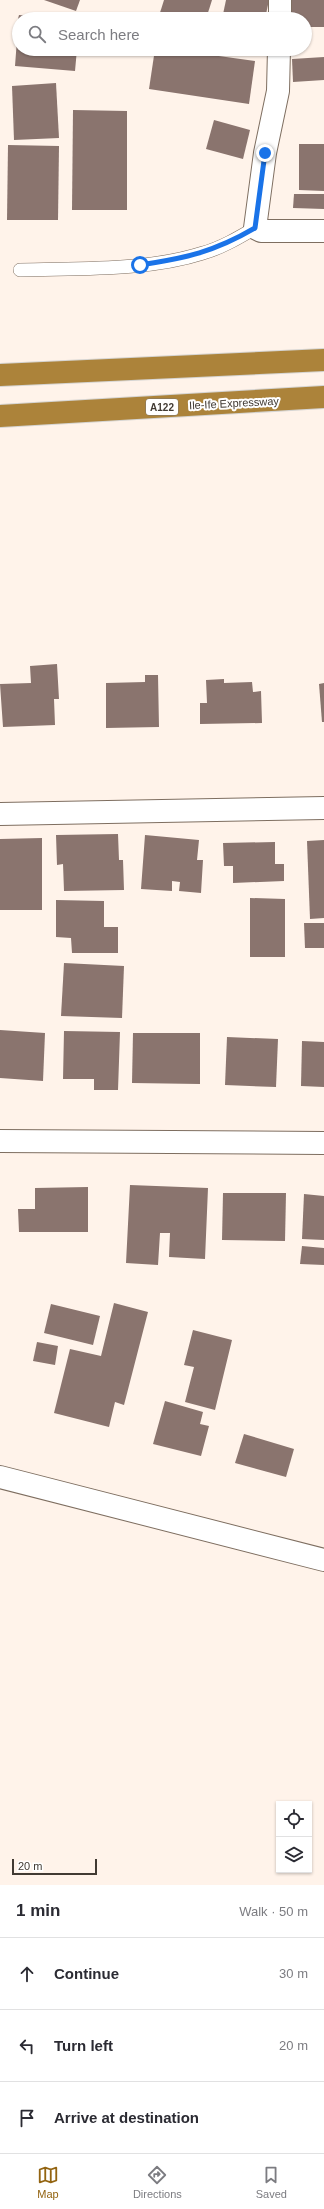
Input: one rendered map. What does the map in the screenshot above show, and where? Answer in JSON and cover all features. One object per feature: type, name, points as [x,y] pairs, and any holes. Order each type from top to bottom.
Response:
[{"type":"highway","points":[[0,375],[324,360]]},
{"type":"highway","name":"Ile-Ife Expressway","points":[[0,416],[324,397]]},
{"type":"street","points":[[280,0],[280,12]]},
{"type":"street","points":[[279,56],[278,91],[265,153],[255,228],[261,231],[324,231]]},
{"type":"street","points":[[0,814],[324,808]]},
{"type":"street","points":[[0,1141],[324,1143]]},
{"type":"street","points":[[0,1478],[324,1560]]},
{"type":"lane","points":[[20,270],[140,265],[181,259],[210,251],[255,228]]},
{"type":"building","points":[[44,0],[80,0],[76,11]]},
{"type":"building","points":[[164,0],[212,0],[208,12],[160,12]]},
{"type":"building","points":[[226,0],[269,0],[266,12],[223,12]]},
{"type":"building","points":[[290,0],[324,0],[324,27],[312,27],[312,12],[291,12]]},
{"type":"building","points":[[16,56],[76,56],[75,71],[15,66]]},
{"type":"building","points":[[154,56],[219,56],[255,61],[249,104],[149,89]]},
{"type":"building","points":[[324,57],[324,80],[293,82],[292,59]]},
{"type":"building","points":[[56,83],[59,138],[14,140],[12,86]]},
{"type":"building","points":[[73,110],[127,111],[127,210],[72,210]]},
{"type":"building","points":[[214,120],[250,130],[243,159],[206,149]]},
{"type":"building","points":[[299,144],[324,144],[324,191],[299,190]]},
{"type":"building","points":[[8,145],[59,146],[58,220],[7,220]]},
{"type":"building","points":[[294,194],[324,194],[324,209],[293,208]]},
{"type":"building","points":[[57,664],[59,699],[54,699],[55,725],[3,727],[0,684],[31,683],[30,666]]},
{"type":"building","points":[[145,675],[158,675],[159,727],[106,728],[106,683],[145,682]]},
{"type":"building","points":[[224,679],[224,683],[252,682],[253,692],[261,691],[262,723],[200,724],[200,703],[207,703],[206,680]]},
{"type":"building","points":[[324,683],[324,722],[322,722],[319,684]]},
{"type":"building","points":[[118,834],[119,860],[123,860],[124,890],[64,891],[63,864],[57,865],[56,835]]},
{"type":"building","points":[[145,835],[199,840],[197,860],[203,860],[201,893],[179,891],[180,882],[172,881],[172,891],[141,889]]},
{"type":"building","points":[[42,838],[42,910],[0,910],[0,839]]},
{"type":"building","points":[[324,840],[324,918],[310,919],[307,841]]},
{"type":"building","points":[[275,842],[275,864],[284,864],[284,881],[233,883],[233,866],[224,866],[223,843]]},
{"type":"building","points":[[250,898],[285,899],[285,957],[250,957]]},
{"type":"building","points":[[56,900],[104,901],[104,927],[118,927],[118,953],[72,953],[71,938],[56,937]]},
{"type":"building","points":[[304,923],[324,923],[324,948],[305,948]]},
{"type":"building","points":[[64,963],[124,966],[122,1018],[61,1016]]},
{"type":"building","points":[[0,1030],[45,1033],[43,1081],[0,1078]]},
{"type":"building","points":[[64,1031],[120,1032],[118,1090],[94,1090],[94,1079],[63,1079]]},
{"type":"building","points":[[133,1033],[200,1033],[200,1084],[132,1083]]},
{"type":"building","points":[[227,1037],[278,1039],[276,1087],[225,1085]]},
{"type":"building","points":[[302,1041],[324,1042],[324,1087],[301,1086]]},
{"type":"building","points":[[130,1185],[208,1188],[205,1259],[169,1257],[170,1233],[160,1233],[158,1265],[126,1263]]},
{"type":"building","points":[[88,1187],[88,1232],[19,1232],[18,1209],[35,1209],[35,1188]]},
{"type":"building","points":[[223,1193],[286,1193],[285,1241],[222,1240]]},
{"type":"building","points":[[304,1194],[324,1196],[324,1240],[302,1239]]},
{"type":"building","points":[[302,1246],[324,1248],[324,1265],[300,1264]]},
{"type":"building","points":[[114,1303],[148,1312],[124,1405],[115,1402],[109,1427],[54,1413],[70,1349],[101,1356]]},
{"type":"building","points":[[51,1304],[100,1316],[93,1345],[44,1333]]},
{"type":"building","points":[[193,1330],[232,1340],[215,1410],[185,1402],[194,1367],[184,1365]]},
{"type":"building","points":[[37,1342],[58,1346],[55,1365],[33,1361]]},
{"type":"building","points":[[165,1401],[203,1412],[200,1424],[209,1426],[201,1456],[153,1444]]},
{"type":"building","points":[[244,1434],[294,1449],[286,1477],[235,1463]]},
{"type":"route","points":[[140,265],[181,259],[204,253],[234,240],[255,228],[265,153]]}]
